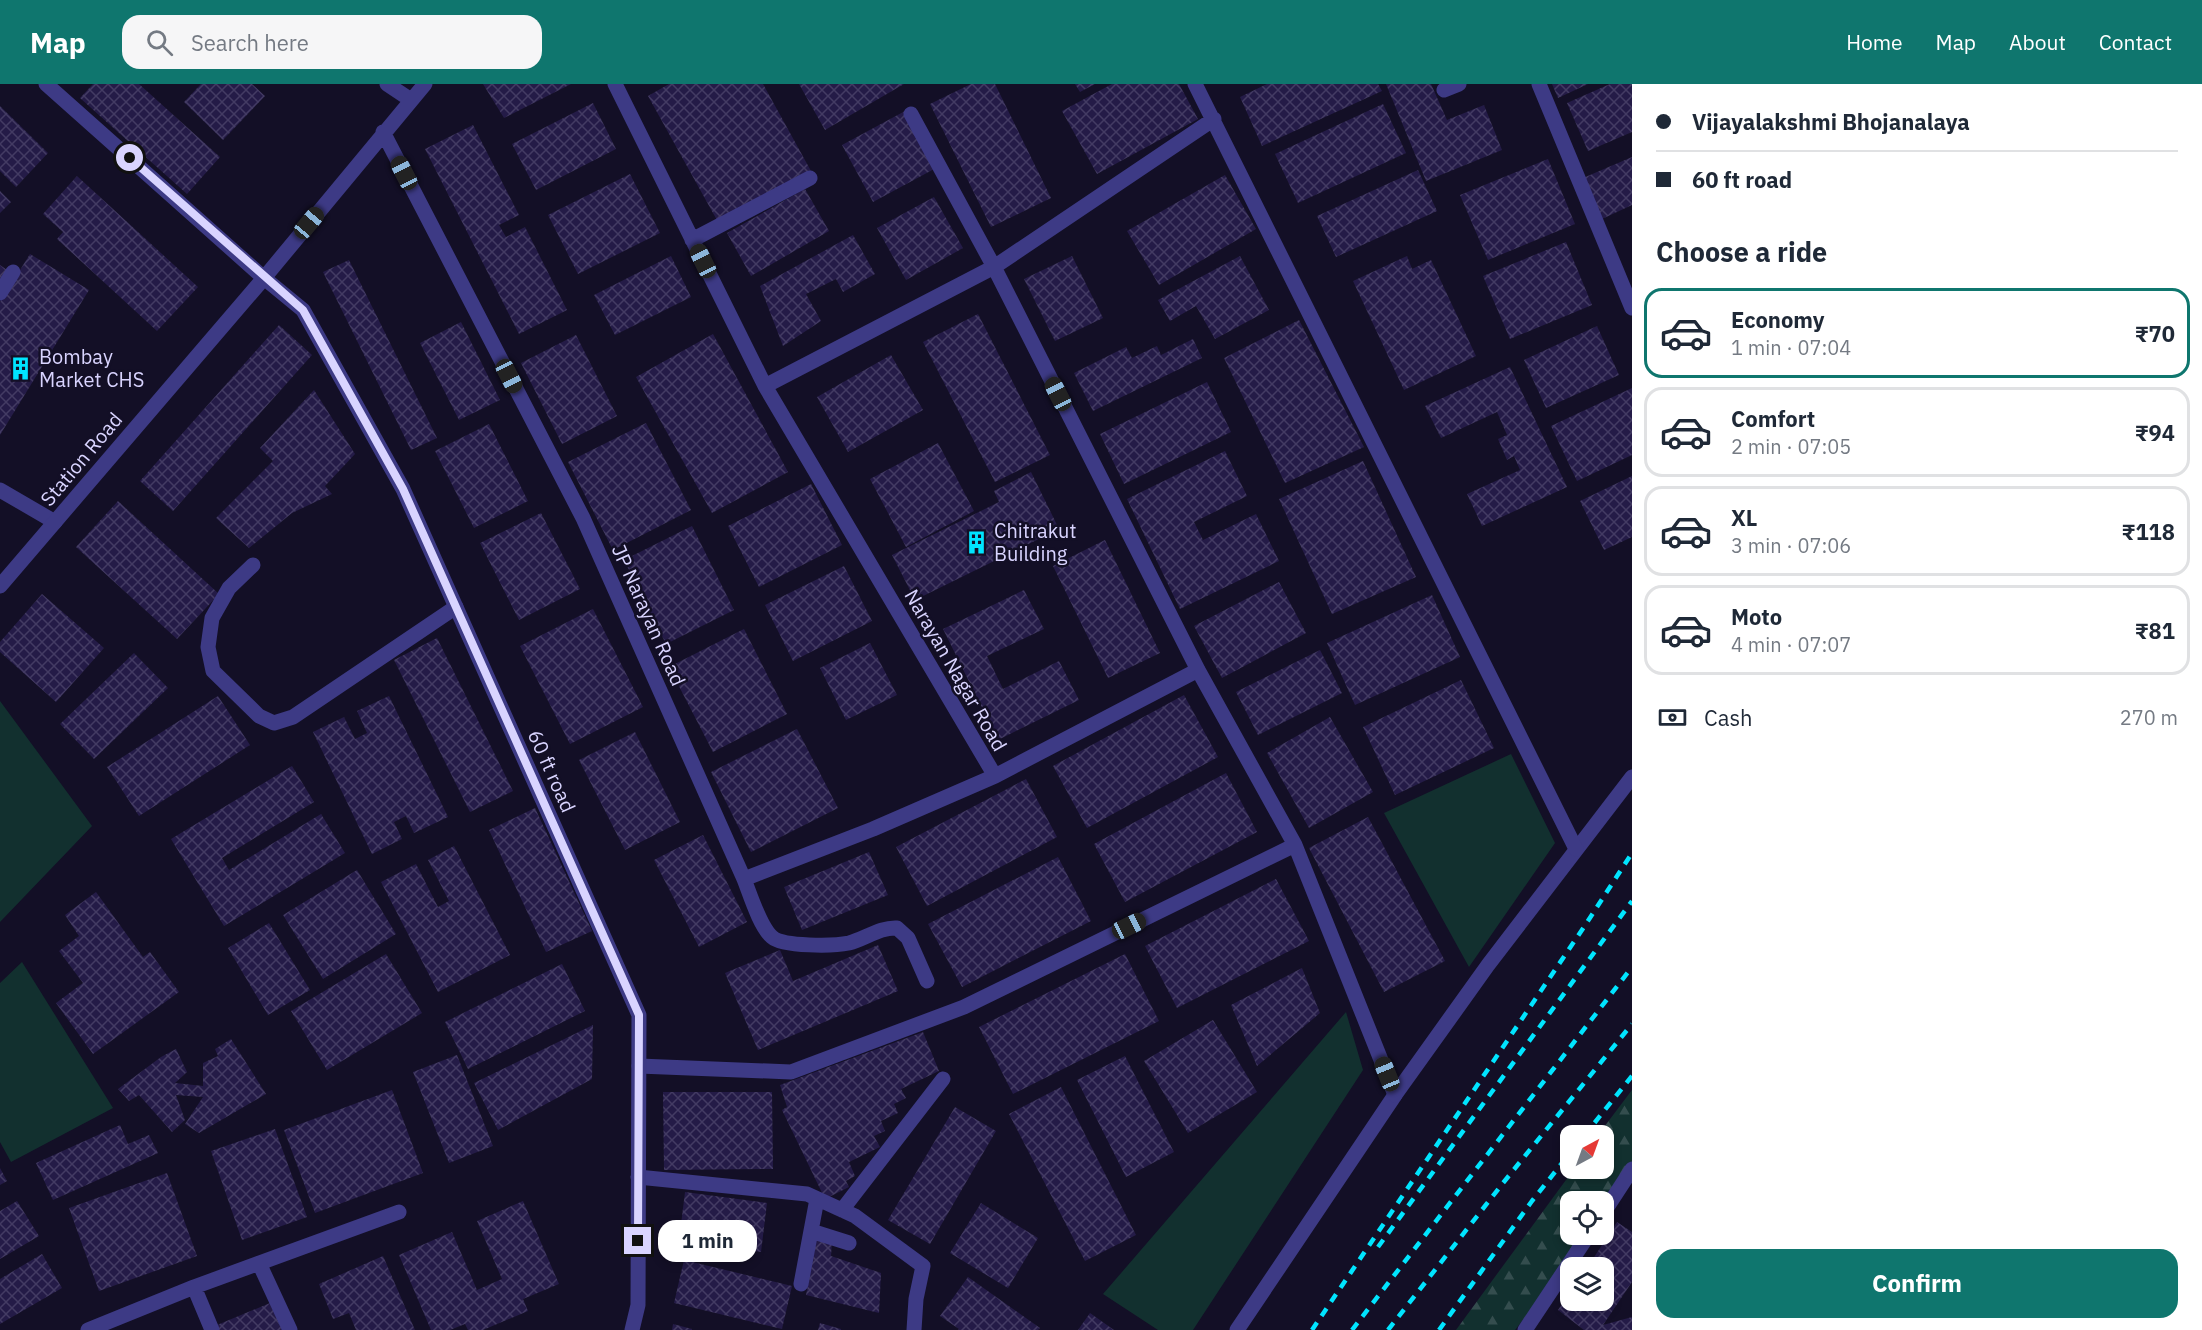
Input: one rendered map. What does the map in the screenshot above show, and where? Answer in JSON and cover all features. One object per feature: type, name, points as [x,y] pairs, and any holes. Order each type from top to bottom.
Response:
[{"type":"street","name":"60 ft road","points":[[46,84],[303,310],[403,489],[639,1015],[638,1305],[632,1330]]},
{"type":"street","points":[[387,84],[411,100]]},
{"type":"street","name":"Station Road","points":[[0,586],[264,278],[425,84]]},
{"type":"street","name":"Narayan Nagar Road","points":[[615,84],[765,386],[995,777],[1198,670]]},
{"type":"street","points":[[1195,84],[1576,849]]},
{"type":"street","points":[[1444,90],[1460,84]]},
{"type":"street","points":[[1539,84],[1632,308]]},
{"type":"street","points":[[911,114],[994,267],[1198,670],[1295,845],[1395,1095]]},
{"type":"street","points":[[765,386],[994,267],[1214,119]]},
{"type":"street","name":"JP Narayan Road","points":[[383,132],[583,518],[765,928],[772,938],[811,946],[849,943],[889,927],[897,928],[908,938],[927,981]]},
{"type":"street","points":[[692,240],[810,178]]},
{"type":"street","points":[[0,292],[13,272]]},
{"type":"street","points":[[0,490],[55,522]]},
{"type":"street","points":[[253,565],[229,588],[212,618],[208,647],[213,671],[259,716],[274,723],[293,717],[456,607]]},
{"type":"street","points":[[744,879],[873,829],[995,777]]},
{"type":"street","points":[[1237,1330],[1395,1095],[1488,965],[1632,777]]},
{"type":"street","points":[[639,1066],[791,1072],[964,1007],[1295,845]]},
{"type":"street","points":[[842,1210],[943,1079]]},
{"type":"street","points":[[1614,1197],[1632,1169]]},
{"type":"street","points":[[639,1177],[807,1194],[855,1216],[923,1266],[916,1299],[914,1330]]},
{"type":"street","points":[[801,1284],[817,1199]]},
{"type":"street","points":[[88,1330],[194,1287],[399,1212]]},
{"type":"street","points":[[811,1230],[849,1243]]},
{"type":"street","points":[[1525,1330],[1582,1245]]},
{"type":"street","points":[[259,1263],[291,1330]]},
{"type":"street","points":[[194,1287],[212,1330]]},
{"type":"green space","points":[[0,701],[92,826],[0,922]]},
{"type":"green space","points":[[1511,754],[1555,843],[1469,967],[1384,813]]},
{"type":"green space","points":[[22,962],[113,1108],[11,1162],[0,1142],[0,983]]},
{"type":"green space","points":[[1346,1012],[1363,1070],[1193,1330],[1158,1330],[1103,1294]]},
{"type":"green space","points":[[1632,1090],[1632,1181],[1614,1194],[1614,1191],[1560,1191],[1560,1245],[1582,1245],[1573,1257],[1560,1257],[1560,1273],[1515,1330],[1456,1330],[1567,1179],[1614,1179],[1614,1125],[1606,1125]]},
{"type":"building","points":[[93,84],[139,84],[220,157],[187,194],[80,98]]},
{"type":"building","points":[[201,84],[252,84],[265,96],[223,140],[184,102]]},
{"type":"building","points":[[483,84],[571,84],[504,118]]},
{"type":"building","points":[[669,84],[763,84],[811,171],[718,222],[648,96]]},
{"type":"building","points":[[799,84],[904,84],[825,130]]},
{"type":"building","points":[[971,84],[995,84],[1051,198],[991,227],[930,104]]},
{"type":"building","points":[[1075,84],[1095,84],[1080,92]]},
{"type":"building","points":[[1112,84],[1179,84],[1198,119],[1097,174],[1062,111]]},
{"type":"building","points":[[1267,84],[1378,84],[1382,91],[1262,146],[1240,97]]},
{"type":"building","points":[[1386,84],[1431,84],[1447,120],[1484,105],[1502,150],[1426,181]]},
{"type":"building","points":[[1552,84],[1588,84],[1558,98]]},
{"type":"building","points":[[1610,84],[1632,84],[1632,132],[1588,151],[1567,103]]},
{"type":"building","points":[[593,103],[616,149],[536,190],[512,144]]},
{"type":"building","points":[[1383,104],[1406,153],[1298,203],[1275,154]]},
{"type":"building","points":[[0,106],[48,153],[16,187],[0,171]]},
{"type":"building","points":[[905,111],[936,168],[873,202],[842,145]]},
{"type":"building","points":[[473,125],[519,215],[499,225],[506,237],[525,227],[567,310],[519,334],[425,149]]},
{"type":"building","points":[[1632,157],[1632,205],[1602,219],[1583,178]]},
{"type":"building","points":[[1548,159],[1575,224],[1488,260],[1460,195]]},
{"type":"building","points":[[1418,170],[1437,211],[1336,257],[1317,216]]},
{"type":"building","points":[[630,174],[660,233],[578,274],[548,215]]},
{"type":"building","points":[[1225,175],[1256,229],[1159,285],[1127,231]]},
{"type":"building","points":[[77,176],[198,287],[157,331],[57,239],[63,232],[43,214]]},
{"type":"building","points":[[805,189],[829,231],[751,276],[727,233]]},
{"type":"building","points":[[0,191],[11,202],[0,213]]},
{"type":"building","points":[[934,197],[963,248],[906,280],[877,228]]},
{"type":"building","points":[[853,235],[875,274],[843,292],[836,279],[806,294],[821,321],[783,346],[760,286]]},
{"type":"building","points":[[1566,242],[1592,305],[1510,339],[1483,276]]},
{"type":"building","name":"Bombay Market CHS","points":[[30,254],[89,290],[0,435],[0,302]]},
{"type":"building","points":[[671,256],[691,297],[615,335],[594,295]]},
{"type":"building","points":[[1072,256],[1103,318],[1055,341],[1024,279]]},
{"type":"building","points":[[1240,256],[1269,310],[1215,339],[1196,306],[1170,321],[1158,300]]},
{"type":"building","points":[[1407,256],[1412,269],[1431,260],[1476,356],[1404,390],[1353,281]]},
{"type":"building","points":[[349,260],[437,438],[411,450],[323,272]]},
{"type":"building","points":[[0,265],[7,270],[0,282]]},
{"type":"building","points":[[978,314],[1050,455],[995,482],[923,342]]},
{"type":"building","points":[[1299,320],[1364,447],[1285,483],[1224,358]]},
{"type":"building","points":[[461,322],[500,400],[459,420],[420,343]]},
{"type":"building","points":[[279,325],[312,355],[173,511],[140,481]]},
{"type":"building","points":[[1597,326],[1619,375],[1546,408],[1524,360]]},
{"type":"building","points":[[713,334],[788,472],[712,513],[636,377]]},
{"type":"building","points":[[576,335],[617,416],[562,444],[521,363]]},
{"type":"building","points":[[1193,339],[1202,358],[1093,411],[1074,373],[1126,347],[1132,358],[1157,346],[1161,355]]},
{"type":"building","points":[[891,355],[923,410],[848,452],[817,397]]},
{"type":"building","points":[[1510,367],[1567,487],[1482,526],[1467,494],[1520,470],[1514,456],[1507,460],[1498,439],[1507,435],[1497,412],[1441,438],[1425,406]]},
{"type":"building","points":[[1207,382],[1231,432],[1124,484],[1100,434]]},
{"type":"building","points":[[1632,388],[1632,455],[1577,481],[1551,426]]},
{"type":"building","points":[[314,390],[355,454],[325,486],[332,494],[292,513],[249,548],[216,518],[273,461],[260,448]]},
{"type":"building","points":[[646,423],[691,510],[613,550],[568,462]]},
{"type":"building","points":[[489,424],[528,501],[474,528],[435,451]]},
{"type":"building","points":[[938,443],[974,511],[906,547],[870,479]]},
{"type":"building","points":[[1225,451],[1247,496],[1194,522],[1203,540],[1256,514],[1279,561],[1180,609],[1127,499]]},
{"type":"building","points":[[1363,461],[1416,577],[1332,614],[1279,499]]},
{"type":"building","name":"Chitrakut Building","points":[[1031,472],[1059,529],[915,600],[892,555],[999,502],[994,491]]},
{"type":"building","points":[[1632,476],[1632,537],[1604,550],[1580,501]]},
{"type":"building","points":[[811,484],[842,545],[759,587],[728,526]]},
{"type":"building","points":[[118,501],[219,594],[177,639],[76,547]]},
{"type":"building","points":[[541,513],[580,589],[519,620],[480,543]]},
{"type":"building","points":[[692,526],[734,610],[666,644],[624,560]]},
{"type":"building","points":[[1105,540],[1160,653],[1108,678],[1053,566]]},
{"type":"building","points":[[844,566],[872,621],[793,661],[765,605]]},
{"type":"building","points":[[1279,582],[1306,633],[1222,678],[1194,626]]},
{"type":"building","points":[[1024,590],[1044,629],[987,656],[1003,689],[1059,661],[1079,700],[998,740],[943,629]]},
{"type":"building","points":[[42,594],[104,648],[56,702],[0,652],[0,642]]},
{"type":"building","points":[[1432,595],[1460,657],[1355,705],[1327,643]]},
{"type":"building","points":[[593,609],[643,707],[570,744],[520,646]]},
{"type":"building","points":[[744,629],[787,714],[713,752],[669,667]]},
{"type":"building","points":[[437,638],[513,791],[470,812],[394,660]]},
{"type":"building","points":[[870,643],[897,695],[846,720],[820,668]]},
{"type":"building","points":[[1320,650],[1342,693],[1258,735],[1236,692]]},
{"type":"building","points":[[134,653],[168,688],[94,759],[60,724]]},
{"type":"building","points":[[1461,680],[1494,748],[1395,795],[1363,727]]},
{"type":"building","points":[[1184,695],[1218,757],[1087,828],[1053,766]]},
{"type":"building","points":[[218,696],[250,745],[139,816],[107,767]]},
{"type":"building","points":[[389,696],[448,817],[414,833],[406,816],[394,822],[402,839],[372,854],[313,732],[344,717],[355,739],[367,733],[357,711]]},
{"type":"building","points":[[1330,717],[1373,792],[1309,828],[1267,753]]},
{"type":"building","points":[[797,729],[838,808],[751,852],[711,772]]},
{"type":"building","points":[[635,732],[680,822],[625,850],[579,760]]},
{"type":"building","points":[[292,766],[314,802],[222,858],[229,870],[321,814],[345,853],[224,926],[171,839]]},
{"type":"building","points":[[1226,773],[1257,832],[1125,902],[1094,844]]},
{"type":"building","points":[[1026,779],[1057,837],[927,906],[896,847]]},
{"type":"building","points":[[535,808],[592,931],[546,952],[489,830]]},
{"type":"building","points":[[1368,817],[1445,961],[1384,992],[1309,848]]},
{"type":"building","points":[[703,835],[747,922],[699,947],[654,860]]},
{"type":"building","points":[[454,846],[510,955],[438,992],[381,882],[416,864],[438,907],[449,901],[428,860]]},
{"type":"building","points":[[869,852],[888,895],[802,930],[784,887]]},
{"type":"building","points":[[1058,857],[1091,921],[962,987],[928,924]]},
{"type":"building","points":[[357,870],[396,934],[323,979],[283,915]]},
{"type":"building","points":[[1276,879],[1309,941],[1177,1008],[1145,946]]},
{"type":"building","points":[[96,892],[143,957],[150,952],[179,992],[93,1054],[56,1003],[83,983],[59,951],[79,936],[65,915]]},
{"type":"building","points":[[269,923],[310,990],[268,1015],[228,948]]},
{"type":"building","points":[[878,945],[898,991],[758,1050],[725,973],[780,950],[793,981]]},
{"type":"building","points":[[386,954],[422,1013],[327,1070],[291,1011]]},
{"type":"building","points":[[1125,954],[1159,1021],[1013,1094],[979,1027]]},
{"type":"building","points":[[562,964],[585,1011],[468,1069],[445,1022]]},
{"type":"building","points":[[1302,968],[1320,1013],[1257,1066],[1231,1005]]},
{"type":"building","points":[[1213,1020],[1257,1092],[1188,1133],[1144,1061]]},
{"type":"building","points":[[593,1025],[592,1079],[498,1130],[474,1083]]},
{"type":"building","points":[[923,1032],[939,1071],[901,1089],[906,1098],[894,1104],[898,1113],[881,1121],[885,1131],[874,1136],[880,1147],[849,1162],[855,1176],[846,1181],[849,1187],[825,1199],[782,1110],[787,1107],[780,1085]]},
{"type":"building","points":[[231,1039],[266,1094],[199,1133],[185,1124],[203,1097],[176,1095],[185,1120],[172,1132],[139,1095],[129,1101],[118,1089],[161,1057],[176,1049],[187,1072],[175,1083],[203,1086],[203,1063],[218,1056],[215,1049]]},
{"type":"building","points":[[457,1055],[493,1146],[449,1163],[413,1072]]},
{"type":"building","points":[[1125,1056],[1174,1152],[1126,1177],[1077,1080]]},
{"type":"building","points":[[1061,1087],[1136,1235],[1085,1261],[1009,1114]]},
{"type":"building","points":[[392,1090],[423,1173],[315,1213],[284,1130]]},
{"type":"building","points":[[663,1092],[772,1092],[773,1169],[664,1170]]},
{"type":"building","points":[[955,1107],[996,1131],[930,1244],[888,1220]]},
{"type":"building","points":[[120,1125],[128,1144],[149,1135],[158,1153],[53,1200],[36,1163]]},
{"type":"building","points":[[275,1129],[307,1217],[242,1240],[211,1151]]},
{"type":"building","points":[[0,1168],[7,1181],[0,1185]]},
{"type":"building","points":[[167,1173],[197,1256],[99,1291],[69,1208]]},
{"type":"building","points":[[685,1192],[767,1203],[761,1252],[679,1241]]},
{"type":"building","points":[[17,1201],[39,1236],[0,1259],[0,1211]]},
{"type":"building","points":[[523,1201],[559,1284],[523,1299],[528,1311],[483,1330],[468,1330],[465,1324],[450,1330],[431,1330],[399,1255],[452,1232],[477,1290],[502,1279],[477,1221]]},
{"type":"building","points":[[981,1203],[1038,1238],[1008,1288],[950,1253]]},
{"type":"building","points":[[1617,1222],[1632,1232],[1632,1282],[1614,1309],[1614,1257],[1594,1257],[1602,1245],[1614,1245],[1614,1227]]},
{"type":"building","points":[[817,1237],[832,1242],[831,1256],[881,1273],[879,1313],[806,1295]]},
{"type":"building","points":[[42,1254],[62,1288],[0,1324],[0,1279]]},
{"type":"building","points":[[383,1256],[415,1330],[356,1330],[349,1313],[333,1319],[319,1284]]},
{"type":"building","points":[[684,1260],[792,1286],[782,1329],[674,1303]]},
{"type":"building","points":[[968,1277],[1040,1328],[1038,1330],[958,1330],[940,1316]]},
{"type":"building","points":[[270,1303],[282,1330],[219,1330],[217,1325]]},
{"type":"building","points":[[1560,1307],[1560,1311],[1612,1311],[1603,1325],[1632,1317],[1632,1330],[1584,1330],[1558,1310]]},
{"type":"building","points":[[1090,1313],[1114,1330],[1078,1330]]},
{"type":"building","points":[[820,1323],[841,1329],[841,1330],[818,1330]]},
{"type":"building","points":[[673,1324],[692,1329],[692,1330],[672,1330]]},
{"type":"railway","points":[[1312,1330],[1632,853]]},
{"type":"railway","points":[[1378,1247],[1632,901]]},
{"type":"railway","points":[[1352,1330],[1632,967]]},
{"type":"railway","points":[[1388,1330],[1632,1024]]},
{"type":"railway","points":[[1593,1125],[1632,1076]]},
{"type":"railway","points":[[1439,1330],[1560,1166]]},
{"type":"place","name":"Bombay Market CHS","points":[[21,368]]},
{"type":"place","name":"Chitrakut Building","points":[[976,542]]},
{"type":"route","points":[[130,158],[303,310],[403,489],[639,1015],[638,1241]]}]
